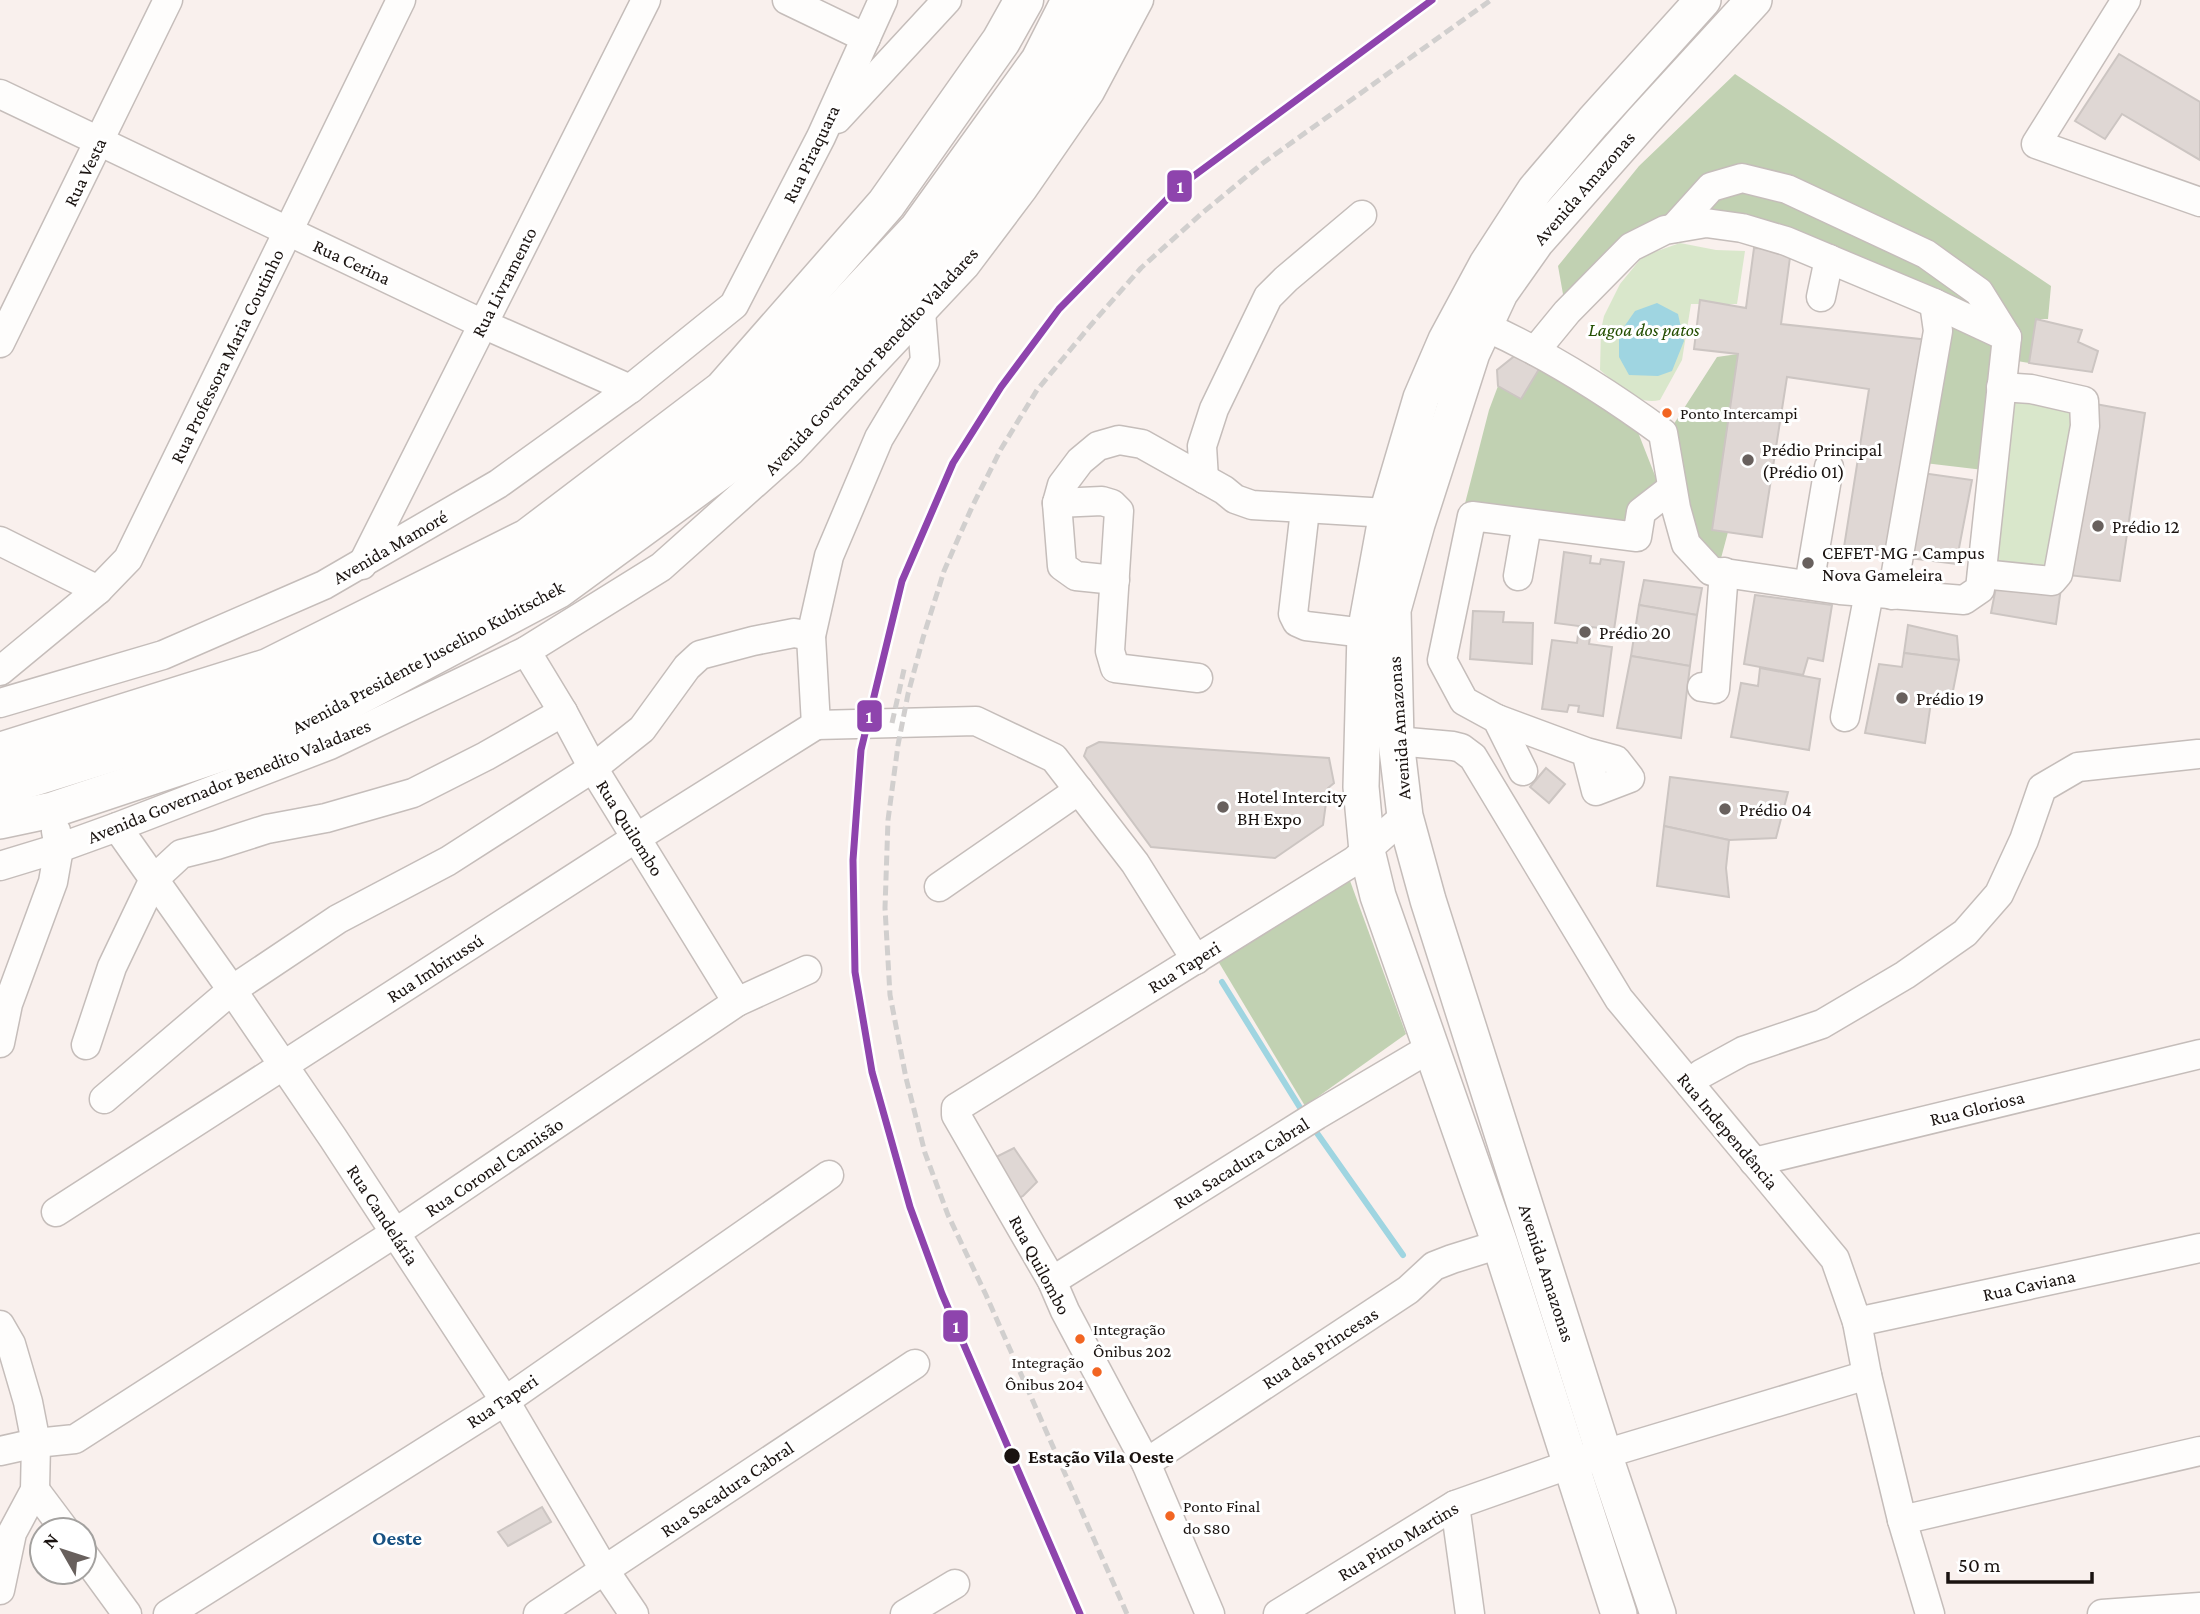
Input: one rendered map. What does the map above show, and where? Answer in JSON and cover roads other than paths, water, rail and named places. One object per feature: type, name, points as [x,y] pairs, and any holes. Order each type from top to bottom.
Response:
[{"type":"highway","points":[[0,752],[268,668],[528,538],[723,390],[886,204],[1001,41],[1024,0]]},
{"type":"highway","name":"Avenida Presidente Juscelino Kubitschek","points":[[0,788],[293,696],[542,564],[747,412],[909,240],[1040,61],[1071,0]]},
{"type":"main road","name":"Avenida Presidente Juscelino Kubitschek","points":[[0,821],[52,810],[304,726],[559,590],[769,436],[946,252],[1068,77],[1110,0]]},
{"type":"main road","name":"Avenida Amazonas","points":[[1619,1614],[1500,1244],[1432,1047],[1382,913],[1367,851],[1361,787],[1365,633],[1387,513],[1421,398],[1443,348],[1487,264],[1535,190],[1592,122],[1703,0]]},
{"type":"main road","name":"Avenida Amazonas","points":[[1658,1614],[1604,1454],[1428,900],[1405,816],[1396,741],[1393,610],[1417,524],[1469,362],[1500,293],[1535,242],[1754,0]]},
{"type":"street","name":"Rua Vesta","points":[[0,343],[168,0]]},
{"type":"street","name":"Rua Professora Maria Coutinho","points":[[0,671],[98,590],[128,558],[401,0]]},
{"type":"street","name":"Rua Livramento","points":[[362,565],[646,0]]},
{"type":"street","points":[[787,0],[866,38]]},
{"type":"street","name":"Rua Piraquara","points":[[734,305],[821,137],[883,0]]},
{"type":"street","points":[[821,137],[947,0]]},
{"type":"street","name":"Avenida Governador Benedito Valadares","points":[[52,810],[59,848],[330,745],[526,651],[660,567],[791,451],[964,266],[1023,189],[1090,92],[1139,0]]},
{"type":"street","points":[[2126,0],[2036,144],[2200,202]]},
{"type":"street","name":"Rua Cerina","points":[[0,95],[482,324],[630,389]]},
{"type":"street","points":[[1484,326],[1535,351],[1625,405],[1663,433],[1672,488],[1686,544],[1711,570],[1881,594],[1964,600],[1980,589],[2007,337],[1979,292],[1926,254],[1787,189],[1742,178],[1711,187],[1674,228]]},
{"type":"street","points":[[1204,479],[1202,446],[1214,409],[1268,297],[1362,215]]},
{"type":"street","points":[[1535,351],[1567,312],[1631,247],[1665,230],[1706,223],[1742,228],[1786,240],[2007,337]]},
{"type":"street","points":[[1821,297],[1829,259]]},
{"type":"street","points":[[1846,717],[1881,594],[1938,331],[1934,303]]},
{"type":"street","name":"Avenida Mamoré","points":[[0,703],[163,655],[324,586],[498,484],[630,389],[734,305]]},
{"type":"street","points":[[921,312],[925,360],[879,438],[829,556],[811,636],[816,725],[976,720],[1054,758],[1135,863],[1196,960]]},
{"type":"street","points":[[1982,574],[2052,581],[2058,574],[2085,426],[2084,401],[2031,389],[2001,387]]},
{"type":"street","points":[[1115,580],[1076,576],[1062,566],[1058,503],[1062,485],[1080,461],[1098,446],[1119,440],[1142,444],[1224,490],[1235,499],[1252,505],[1387,513]]},
{"type":"street","points":[[1809,585],[1829,467]]},
{"type":"street","points":[[1586,752],[1486,713],[1464,701],[1442,660],[1472,516],[1637,537],[1642,512],[1672,488]]},
{"type":"street","points":[[1058,503],[1102,501],[1112,503],[1119,511],[1110,650],[1115,668],[1198,677]]},
{"type":"street","points":[[1305,510],[1293,614],[1297,622],[1306,626],[1365,633]]},
{"type":"street","points":[[1518,576],[1527,524]]},
{"type":"street","points":[[0,541],[98,590]]},
{"type":"street","points":[[1702,687],[1715,689],[1724,572]]},
{"type":"street","points":[[104,1099],[232,990],[338,919],[448,861],[593,768],[642,729],[687,667],[700,655],[794,632],[811,636]]},
{"type":"street","name":"Rua Quilombo","points":[[526,651],[564,712],[593,768],[737,1002]]},
{"type":"street","points":[[86,1045],[112,967],[153,879],[181,854],[267,829],[326,818],[413,793],[564,712]]},
{"type":"street","points":[[1396,741],[1444,744],[1461,748],[1486,713]]},
{"type":"street","points":[[1486,713],[1523,771]]},
{"type":"street","name":"Rua Imbirussú","points":[[55,1212],[816,725]]},
{"type":"street","name":"Rua Independência","points":[[1461,748],[1473,757],[1619,999],[1835,1259],[1857,1322],[1902,1520],[1930,1614]]},
{"type":"street","points":[[1690,1084],[1701,1074],[1743,1051],[1822,1024],[1905,975],[1965,933],[1999,894],[2024,840],[2042,788],[2078,767],[2198,754]]},
{"type":"street","points":[[939,887],[1079,790]]},
{"type":"street","name":"Rua Taperi","points":[[956,1108],[1354,861],[1405,816]]},
{"type":"street","name":"Rua Candelária","points":[[117,827],[232,990],[396,1233],[505,1401],[605,1571],[634,1614]]},
{"type":"street","points":[[0,866],[59,848],[53,882],[8,1004],[0,1043]]},
{"type":"street","name":"Rua Coronel Camisão","points":[[0,1451],[36,1443],[75,1439],[396,1233],[737,1002],[807,970]]},
{"type":"street","name":"Rua Sacadura Cabral","points":[[1052,1281],[1311,1119],[1432,1047]]},
{"type":"street","name":"Rua Gloriosa","points":[[1754,1162],[2200,1054]]},
{"type":"street","name":"Rua Quilombo","points":[[956,1108],[956,1115],[1052,1281],[1065,1311],[1146,1463],[1210,1614]]},
{"type":"street","name":"Rua Taperi","points":[[168,1614],[505,1401],[829,1175]]},
{"type":"street","name":"Rua das Princesas","points":[[1146,1463],[1408,1290],[1434,1266],[1500,1244]]},
{"type":"street","name":"Rua Caviana","points":[[1857,1322],[2200,1248]]},
{"type":"street","points":[[0,1325],[10,1344],[29,1402],[36,1443],[35,1490],[12,1533],[0,1590]]},
{"type":"street","name":"Rua Sacadura Cabral","points":[[538,1614],[915,1364]]},
{"type":"street","name":"Rua Pinto Martins","points":[[1278,1614],[1455,1505],[1571,1464],[1867,1375]]},
{"type":"street","points":[[1902,1520],[2200,1451]]},
{"type":"street","points":[[35,1490],[54,1516]]},
{"type":"street","points":[[1455,1505],[1469,1614]]},
{"type":"street","points":[[98,1574],[127,1614]]},
{"type":"street","points":[[905,1614],[955,1584]]},
{"type":"street","points":[[2102,1614],[2200,1606]]},
{"type":"water","points":[[1657,303],[1678,314],[1684,341],[1672,371],[1658,376],[1629,375],[1619,357],[1619,334],[1635,311]]},
{"type":"waterway","points":[[1222,982],[1304,1114]]},
{"type":"waterway","points":[[1312,1126],[1403,1255]]},
{"type":"railway","points":[[1127,1614],[948,1215],[925,1153],[906,1078],[890,995],[885,908],[888,820],[908,694],[944,571],[972,507],[1001,449],[1037,390],[1090,326],[1141,268],[1263,163],[1491,0]]},
{"type":"railway","points":[[892,723],[905,665]]},
{"type":"place","name":"Ponto Intercampi","points":[[1667,413]]},
{"type":"place","name":"Prédio Principal (Prédio 01)","points":[[1748,460]]},
{"type":"place","name":"Prédio 12","points":[[2098,526]]},
{"type":"place","name":"CEFET-MG - Campus Nova Gameleira","points":[[1808,563]]},
{"type":"place","name":"Prédio 20","points":[[1585,632]]},
{"type":"place","name":"Prédio 19","points":[[1902,698]]},
{"type":"place","name":"Hotel Intercity BH Expo","points":[[1223,807]]},
{"type":"place","name":"Prédio 04","points":[[1725,809]]},
{"type":"place","name":"Integração Ônibus 202","points":[[1080,1339]]},
{"type":"place","name":"Integração Ônibus 204","points":[[1097,1372]]},
{"type":"place","name":"Estação Vila Oeste","points":[[1012,1456]]},
{"type":"place","name":"Ponto Final do S80","points":[[1170,1516]]},
{"type":"district","name":"Oeste","points":[[397,1538]]},
{"type":"park label","name":"Lagoa dos patos","points":[[1644,329]]}]
